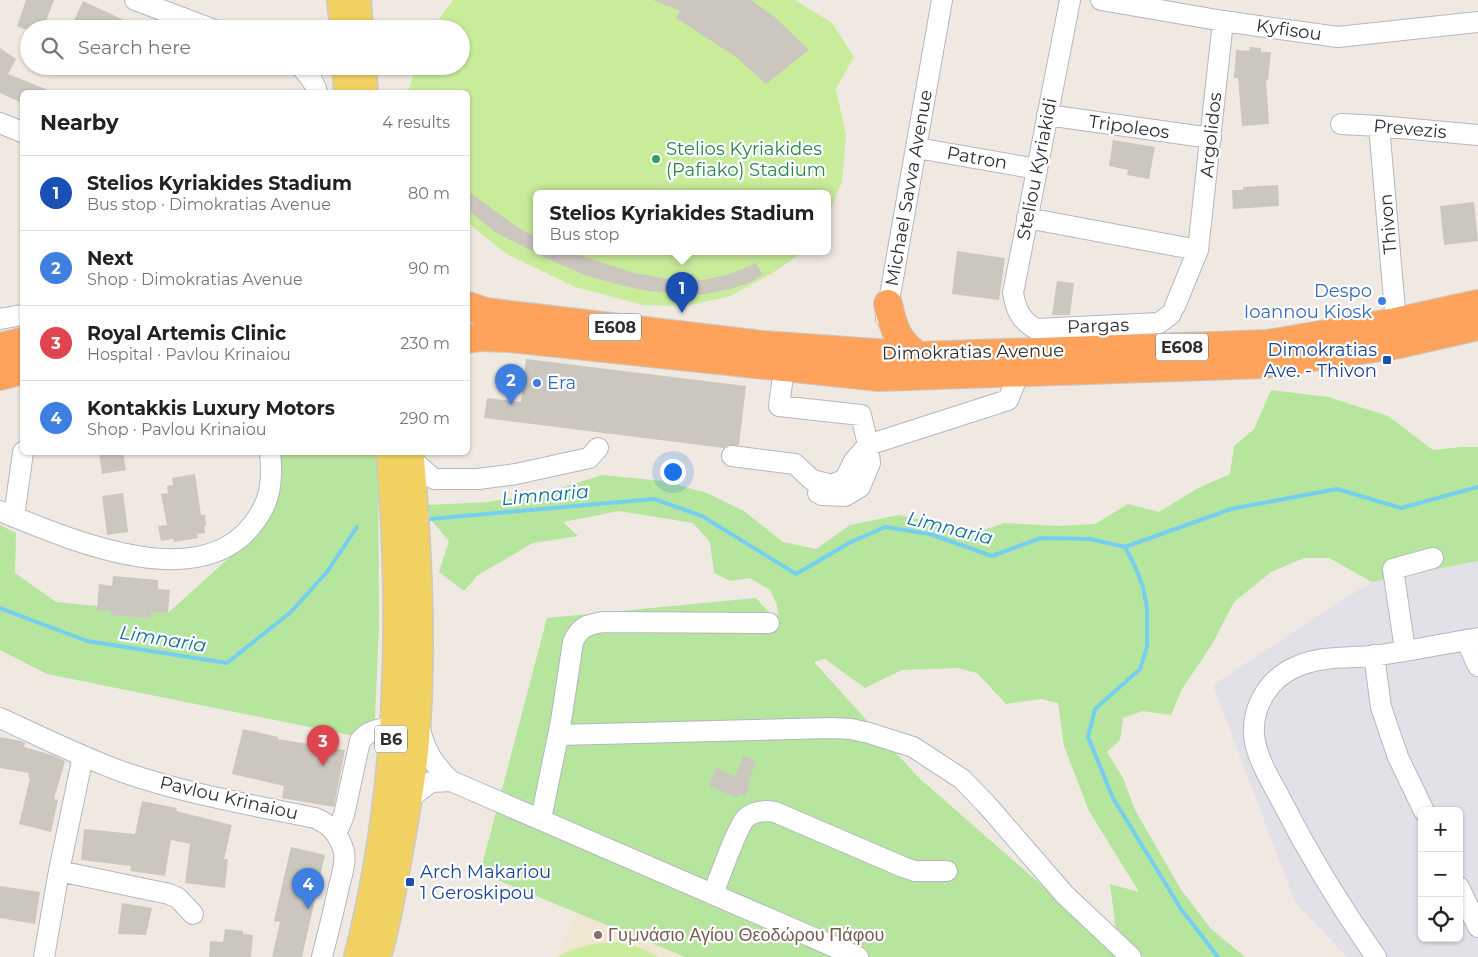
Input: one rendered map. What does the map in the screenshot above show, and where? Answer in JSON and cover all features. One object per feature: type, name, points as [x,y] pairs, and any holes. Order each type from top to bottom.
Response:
[{"type":"highway","points":[[888,304],[893,328],[898,338],[918,356]]},
{"type":"highway","name":"Dimokratias Avenue","points":[[470,307],[485,312],[763,345],[880,365],[918,356],[1268,344],[1396,322],[1478,304]]},
{"type":"highway","name":"Dimokratias Avenue","points":[[470,339],[481,337],[510,338],[784,368],[880,365],[1019,373],[1266,364],[1395,345],[1478,326]]},
{"type":"highway","points":[[0,347],[20,342]]},
{"type":"highway","points":[[0,376],[20,371]]},
{"type":"main road","points":[[340,0],[341,20]]},
{"type":"main road","points":[[358,0],[359,20]]},
{"type":"main road","points":[[346,75],[347,90]]},
{"type":"main road","points":[[364,75],[365,90]]},
{"type":"main road","name":"B6","points":[[378,957],[388,924],[410,798],[418,720],[421,636],[419,560],[404,455]]},
{"type":"main road","name":"B6","points":[[357,957],[376,869],[386,797],[392,728],[397,631],[397,574],[404,455]]},
{"type":"street","points":[[135,0],[188,20]]},
{"type":"street","name":"Michael Savva Avenue","points":[[880,365],[888,304],[942,0]]},
{"type":"street","name":"Steliou Kyriakidi","points":[[1036,329],[1026,323],[1019,314],[1013,293],[1070,0]]},
{"type":"street","name":"Kyfisou","points":[[1102,0],[1223,21],[1338,37],[1478,22]]},
{"type":"street","name":"Argolidos","points":[[1169,314],[1198,250],[1223,21]]},
{"type":"street","points":[[307,75],[316,90]]},
{"type":"street","name":"Tripoleos","points":[[1047,115],[1211,138]]},
{"type":"street","points":[[0,123],[20,131]]},
{"type":"street","name":"Prevezis","points":[[1341,124],[1478,135]]},
{"type":"street","name":"Thivon","points":[[1379,126],[1396,322]]},
{"type":"street","name":"Patron","points":[[917,148],[1037,169]]},
{"type":"street","points":[[1027,218],[1198,250]]},
{"type":"street","name":"Pargas","points":[[1036,329],[1169,314]]},
{"type":"street","points":[[0,319],[20,315]]},
{"type":"street","points":[[784,368],[779,406],[861,415],[870,463],[860,487],[845,496],[822,495],[804,488],[789,472]]},
{"type":"street","points":[[732,456],[796,464],[812,480],[832,486],[845,479],[854,461],[868,445],[1008,400],[1019,373]]},
{"type":"street","points":[[404,455],[434,480],[478,479],[516,474],[589,458],[598,448]]},
{"type":"street","points":[[22,455],[7,514],[112,552],[146,558],[180,559],[211,553],[232,544],[248,530],[262,512],[270,492],[272,471],[270,455]]},
{"type":"street","points":[[1404,650],[1393,569],[1433,558]]},
{"type":"street","points":[[541,819],[559,735],[573,642],[577,632],[582,628],[603,622],[769,623]]},
{"type":"street","points":[[1376,957],[1335,898],[1303,843],[1265,769],[1254,735],[1256,710],[1266,690],[1280,676],[1298,666],[1317,660],[1374,656],[1472,639],[1478,666]]},
{"type":"street","points":[[1374,656],[1381,707],[1398,757],[1422,807]]},
{"type":"street","name":"Pavlou Krinaiou","points":[[0,718],[83,756],[127,773],[188,791],[315,818],[330,826],[336,834]]},
{"type":"street","points":[[418,720],[426,751],[438,769],[451,781]]},
{"type":"street","points":[[322,957],[344,867],[344,853],[336,834],[344,815],[360,741],[364,735],[376,730],[392,728]]},
{"type":"street","points":[[559,735],[832,728],[851,729],[869,733],[913,747],[962,779],[1065,895],[1132,957]]},
{"type":"street","points":[[44,957],[59,871],[83,756]]},
{"type":"street","points":[[410,798],[431,782],[438,780],[451,781],[858,957]]},
{"type":"street","points":[[713,894],[742,821],[754,813],[764,810],[775,812],[915,871],[947,871]]},
{"type":"street","points":[[59,871],[169,894],[178,898],[193,914]]},
{"type":"street","points":[[1463,895],[1478,927]]},
{"type":"shaded area","points":[[1478,561],[1478,957],[1347,957],[1295,902],[1213,685],[1372,582]]},
{"type":"shaded area","name":"Γυμνάσιο Αγίου Θεοδώρου Πάφου","points":[[577,912],[681,957],[556,957]]},
{"type":"green space","name":"Stelios Kyriakides (Pafiako) Stadium","points":[[453,0],[795,0],[832,23],[854,57],[836,89],[846,136],[842,182],[831,208],[831,190],[533,190],[533,255],[799,255],[771,274],[730,296],[687,306],[643,305],[575,287],[505,253],[470,225],[470,90],[409,90],[413,75],[470,75],[470,20],[439,20]]},
{"type":"green space","points":[[1271,390],[1328,397],[1388,416],[1433,450],[1478,447],[1478,561],[1372,582],[1329,558],[1304,558],[1271,572],[1234,602],[1211,646],[1182,689],[1171,715],[1143,711],[1123,718],[1120,740],[1107,752],[1123,778],[1135,810],[1180,888],[1211,929],[1245,957],[1144,957],[1117,938],[1110,884],[1139,892],[1089,811],[1064,746],[1058,703],[1041,699],[1006,704],[977,673],[958,668],[902,670],[865,688],[825,659],[814,662],[918,777],[1124,957],[685,957],[480,873],[547,618],[756,598],[778,622],[777,605],[770,590],[750,578],[730,581],[714,573],[710,542],[693,523],[619,511],[563,522],[578,536],[533,543],[478,575],[464,591],[439,572],[449,541],[430,519],[428,505],[488,502],[545,493],[602,475],[663,481],[707,493],[744,511],[783,542],[816,549],[850,525],[899,515],[978,532],[1004,523],[1060,526],[1095,524],[1128,504],[1159,512],[1198,488],[1230,474],[1234,446],[1254,429]]},
{"type":"green space","points":[[280,455],[376,455],[379,625],[374,740],[47,674],[0,650],[0,525],[16,533],[15,573],[56,602],[168,613],[239,549],[278,495]]},
{"type":"green space","points":[[619,942],[638,947],[659,957],[558,957],[587,945]]},
{"type":"building","points":[[26,0],[54,0],[46,20],[20,20],[20,27],[17,26]]},
{"type":"building","points":[[653,0],[751,0],[776,18],[809,50],[766,84],[736,57],[676,18],[680,11]]},
{"type":"building","points":[[83,1],[124,20],[74,20]]},
{"type":"building","points":[[1250,47],[1261,48],[1261,52],[1271,52],[1268,80],[1266,80],[1269,124],[1242,126],[1238,78],[1234,78],[1236,50],[1249,51]]},
{"type":"building","points":[[0,48],[16,59],[8,74],[48,90],[20,90],[20,102],[0,93]]},
{"type":"building","points":[[1113,140],[1155,147],[1149,179],[1127,175],[1128,170],[1109,166]]},
{"type":"building","points":[[1278,185],[1279,206],[1233,209],[1232,190],[1243,190],[1243,187]]},
{"type":"building","points":[[470,192],[514,225],[533,236],[533,251],[495,232],[470,212]]},
{"type":"building","points":[[1474,202],[1478,241],[1444,245],[1440,206]]},
{"type":"building","points":[[957,251],[1005,258],[999,300],[952,294]]},
{"type":"building","points":[[540,255],[579,255],[634,273],[669,279],[703,280],[730,274],[756,263],[763,275],[749,283],[701,295],[648,291],[584,275]]},
{"type":"building","points":[[1057,281],[1074,283],[1070,315],[1052,315]]},
{"type":"building","points":[[526,359],[746,386],[739,445],[728,445],[724,448],[484,418],[487,398],[521,402]]},
{"type":"building","points":[[99,455],[124,455],[126,470],[102,474]]},
{"type":"building","points":[[195,474],[201,515],[205,515],[205,533],[197,534],[198,538],[174,542],[173,539],[161,541],[158,526],[167,525],[161,494],[168,493],[167,486],[173,485],[172,478]]},
{"type":"building","points":[[123,493],[128,532],[107,535],[102,496]]},
{"type":"building","points":[[113,576],[158,580],[158,589],[170,590],[168,613],[151,612],[151,618],[111,615],[111,611],[97,610],[99,584],[112,586]]},
{"type":"building","points":[[243,729],[278,737],[278,739],[345,750],[334,807],[282,798],[284,786],[232,774]]},
{"type":"building","points":[[0,737],[21,741],[25,743],[24,747],[65,761],[54,799],[58,800],[51,832],[19,824],[30,778],[28,778],[29,773],[0,768]]},
{"type":"building","points":[[743,756],[756,761],[748,782],[750,783],[746,796],[739,794],[737,798],[709,786],[716,768],[735,776]]},
{"type":"building","points":[[142,801],[177,808],[176,811],[232,825],[224,859],[228,859],[225,888],[185,883],[190,844],[171,840],[165,876],[130,871],[131,866],[81,860],[84,829],[135,834]]},
{"type":"building","points":[[291,847],[325,855],[302,957],[272,957],[280,922],[274,921]]},
{"type":"building","points":[[0,886],[40,892],[35,924],[0,918]]},
{"type":"building","points":[[122,903],[152,908],[146,935],[118,934]]},
{"type":"building","points":[[225,929],[243,931],[243,934],[253,935],[251,957],[209,957],[210,941],[223,942]]},
{"type":"waterway","name":"Limnaria","points":[[430,519],[654,499],[702,516],[796,574],[851,542],[885,527],[930,534],[992,556],[1041,538],[1090,539],[1125,547],[1231,509],[1337,489],[1401,508],[1478,487]]},
{"type":"waterway","name":"Limnaria","points":[[0,608],[87,641],[227,663],[291,612],[327,572],[357,527]]},
{"type":"waterway","points":[[1125,547],[1143,587],[1147,608],[1147,647],[1140,669],[1095,709],[1088,737],[1113,798],[1181,909],[1218,957]]},
{"type":"place","name":"Stelios Kyriakides (Pafiako) Stadium","points":[[656,159]]},
{"type":"place","name":"Despo Ioannou Kiosk","points":[[1382,301]]},
{"type":"place","name":"Stelios Kyriakides Stadium","points":[[682,313]]},
{"type":"place","name":"Dimokratias Ave. - Thivon","points":[[1387,360]]},
{"type":"place","name":"Era","points":[[537,383]]},
{"type":"place","name":"Next","points":[[511,405]]},
{"type":"place","name":"Royal Artemis Clinic","points":[[323,766]]},
{"type":"place","name":"Arch Makariou 1 Geroskipou","points":[[410,882]]},
{"type":"place","name":"Kontakkis Luxury Motors","points":[[308,909]]},
{"type":"place","name":"Γυμνάσιο Αγίου Θεοδώρου Πάφου","points":[[598,935]]}]
